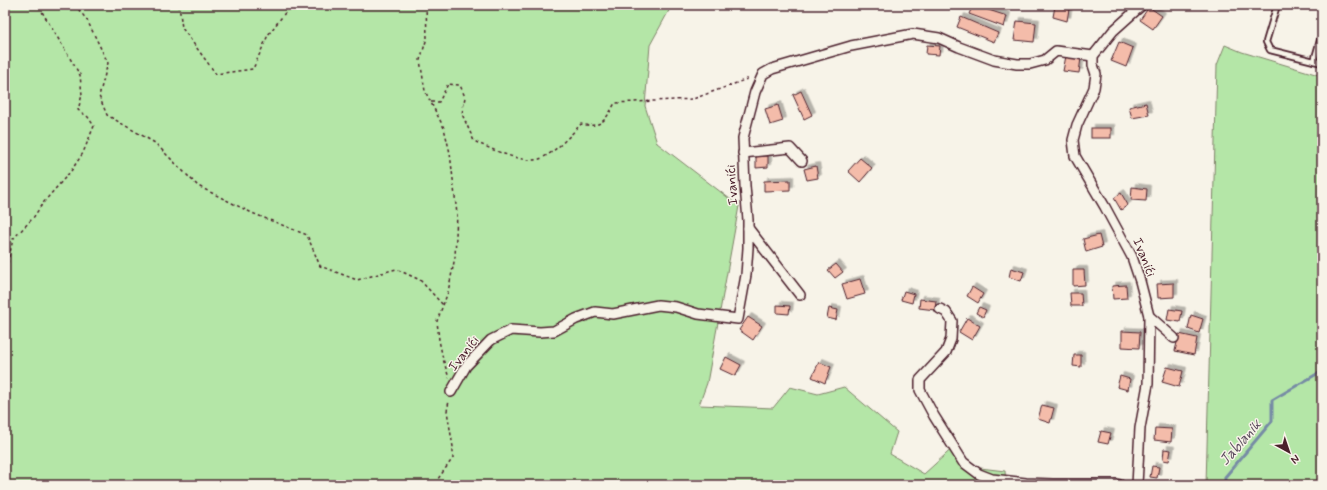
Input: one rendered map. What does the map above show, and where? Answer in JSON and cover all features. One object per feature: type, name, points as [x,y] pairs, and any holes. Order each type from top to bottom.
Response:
[{"type":"street","points":[[763,74],[772,69],[851,46],[913,34],[939,38],[994,60],[1017,64],[1030,64],[1045,60],[1056,51],[1094,56],[1113,31],[1142,5]]},
{"type":"street","name":"Ivanići","points":[[1094,56],[1093,65],[1096,74],[1096,82],[1075,132],[1073,140],[1074,156],[1105,207],[1132,257],[1140,280],[1149,316],[1148,384],[1140,428],[1137,485]]},
{"type":"street","name":"Ivanići","points":[[451,392],[466,366],[491,340],[512,330],[540,332],[554,331],[576,319],[595,312],[613,314],[658,305],[698,314],[738,319],[746,275],[748,228],[743,138],[755,92],[763,74]]},
{"type":"street","points":[[743,153],[790,148],[802,161]]},
{"type":"street","points":[[748,228],[800,295]]},
{"type":"street","points":[[940,309],[946,312],[952,320],[951,339],[946,352],[920,380],[920,390],[928,406],[963,462],[979,474],[992,479],[1026,483],[1120,485]]},
{"type":"street","points":[[1149,316],[1174,338]]},
{"type":"lane","points":[[1277,5],[1266,42],[1270,50],[1322,63]]},
{"type":"lane","points":[[1314,61],[1322,33]]},
{"type":"path","points":[[5,268],[7,266],[13,239],[33,218],[43,203],[71,171],[83,154],[94,126],[88,117],[78,110],[82,95],[80,75],[38,5]]},
{"type":"path","points":[[75,5],[88,20],[108,63],[100,96],[107,115],[155,143],[198,186],[252,213],[307,235],[320,266],[358,280],[396,269],[420,280],[443,305]]},
{"type":"path","points":[[179,5],[182,28],[216,74],[252,69],[268,35],[291,5]]},
{"type":"path","points":[[426,5],[427,38],[420,60],[425,91],[444,128],[450,153],[457,214],[455,257],[448,292],[437,321],[443,358],[450,379],[451,392],[447,411],[453,447],[453,458],[435,482],[429,485]]},
{"type":"path","points":[[431,102],[439,102],[448,84],[460,85],[465,97],[462,114],[474,141],[510,156],[526,160],[540,159],[568,139],[581,124],[591,126],[605,120],[615,103],[693,98],[763,74]]},
{"type":"green space","points":[[5,5],[672,5],[650,45],[645,106],[657,143],[739,206],[707,383],[699,405],[773,408],[790,387],[818,394],[844,387],[897,432],[890,454],[924,474],[956,445],[972,467],[1005,471],[1006,485],[5,485]]},
{"type":"green space","points":[[1225,45],[1242,52],[1322,76],[1322,485],[1206,485],[1217,65]]},
{"type":"building","points":[[973,5],[1007,16],[1004,27],[969,14]]},
{"type":"building","points":[[1055,6],[1069,9],[1067,21],[1053,17]]},
{"type":"building","points":[[1149,7],[1162,16],[1153,29],[1140,20]]},
{"type":"building","points":[[961,17],[998,33],[994,42],[957,27]]},
{"type":"building","points":[[1017,21],[1036,23],[1034,42],[1014,40]]},
{"type":"building","points":[[1119,42],[1133,48],[1126,67],[1111,61]]},
{"type":"building","points":[[927,45],[940,46],[939,55],[926,54]]},
{"type":"building","points":[[1066,56],[1081,58],[1079,73],[1063,71]]},
{"type":"building","points":[[801,91],[812,115],[804,119],[793,95]]},
{"type":"building","points":[[1146,103],[1149,115],[1132,118],[1129,107]]},
{"type":"building","points":[[778,105],[783,121],[770,125],[765,109]]},
{"type":"building","points":[[1091,128],[1111,128],[1111,138],[1091,138]]},
{"type":"building","points":[[756,156],[768,156],[768,167],[756,168]]},
{"type":"building","points":[[860,158],[872,168],[860,182],[848,171]]},
{"type":"building","points":[[816,166],[818,178],[807,180],[804,169]]},
{"type":"building","points":[[790,180],[790,190],[764,191],[764,181]]},
{"type":"building","points":[[1132,187],[1147,189],[1146,201],[1131,200]]},
{"type":"building","points":[[1121,193],[1128,205],[1121,210],[1114,198]]},
{"type":"building","points":[[1099,235],[1102,247],[1086,252],[1083,239]]},
{"type":"building","points":[[836,264],[843,272],[835,278],[828,270]]},
{"type":"building","points":[[1011,268],[1024,272],[1021,281],[1009,277]]},
{"type":"building","points":[[1073,270],[1084,270],[1085,285],[1073,286]]},
{"type":"building","points":[[860,279],[865,294],[847,299],[842,284]]},
{"type":"building","points":[[1174,283],[1174,297],[1158,298],[1157,284]]},
{"type":"building","points":[[1126,285],[1127,298],[1113,299],[1112,286]]},
{"type":"building","points":[[972,287],[983,294],[978,303],[967,296]]},
{"type":"building","points":[[904,291],[914,294],[912,303],[901,300]]},
{"type":"building","points":[[1070,293],[1081,293],[1082,306],[1071,306]]},
{"type":"building","points":[[920,299],[936,301],[935,310],[919,308]]},
{"type":"building","points":[[777,305],[790,306],[789,314],[777,313]]},
{"type":"building","points":[[979,307],[986,310],[983,317],[976,313]]},
{"type":"building","points":[[829,308],[838,310],[836,320],[827,318]]},
{"type":"building","points":[[1169,309],[1182,311],[1180,322],[1167,320]]},
{"type":"building","points":[[1191,315],[1203,319],[1199,333],[1188,329]]},
{"type":"building","points":[[748,317],[762,326],[753,340],[739,330]]},
{"type":"building","points":[[967,318],[980,326],[972,340],[959,332]]},
{"type":"building","points":[[1122,331],[1140,332],[1139,348],[1122,347]]},
{"type":"building","points":[[1179,334],[1197,338],[1194,355],[1175,351]]},
{"type":"building","points":[[1074,355],[1081,355],[1081,367],[1073,366]]},
{"type":"building","points":[[726,357],[741,365],[735,376],[720,369]]},
{"type":"building","points":[[819,362],[831,367],[825,383],[812,377]]},
{"type":"building","points":[[1167,367],[1183,371],[1179,387],[1162,382]]},
{"type":"building","points":[[1120,376],[1130,379],[1128,390],[1117,387]]},
{"type":"building","points":[[1042,405],[1054,408],[1050,423],[1038,419]]},
{"type":"building","points":[[1155,428],[1172,429],[1171,442],[1154,440]]},
{"type":"building","points":[[1101,431],[1111,433],[1108,444],[1098,442]]},
{"type":"building","points":[[1164,449],[1171,450],[1169,461],[1163,460]]},
{"type":"building","points":[[1152,466],[1159,467],[1157,478],[1150,477]]},
{"type":"waterway","name":"Jablanik","points":[[1225,485],[1225,477],[1272,421],[1272,400],[1322,371]]}]
